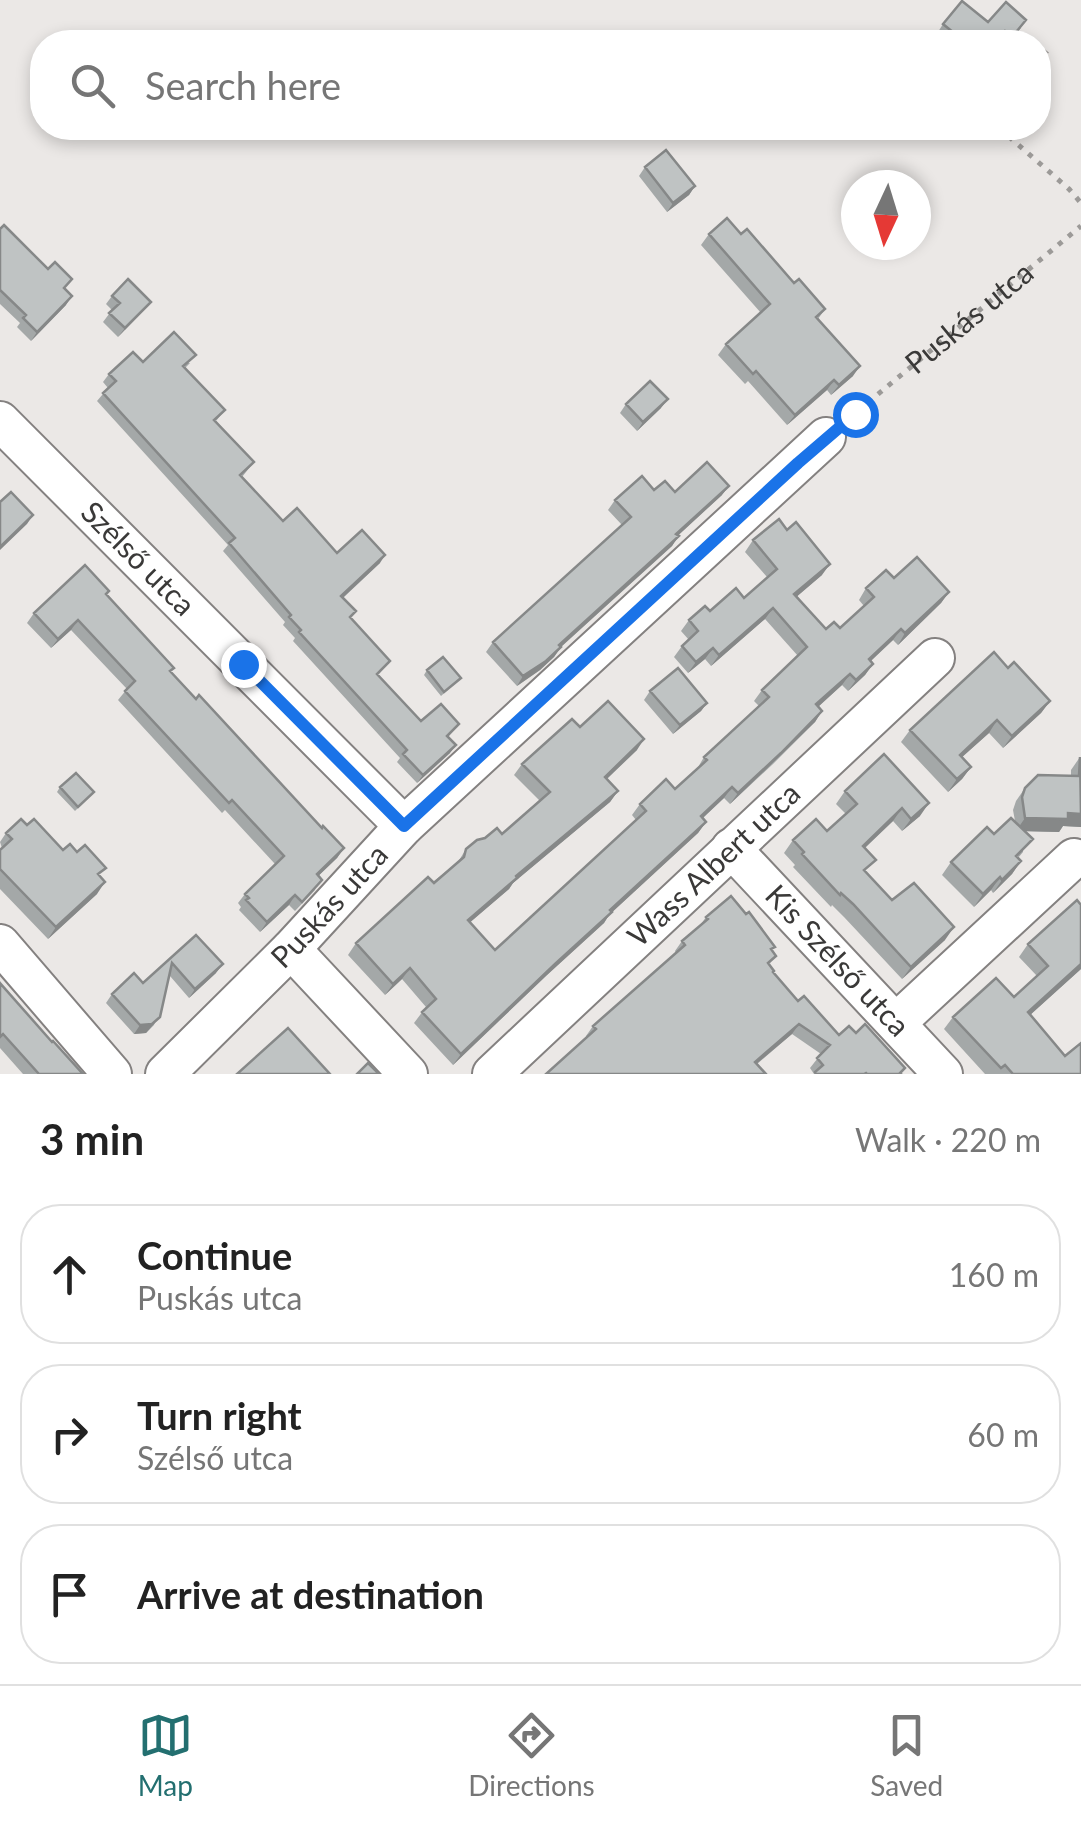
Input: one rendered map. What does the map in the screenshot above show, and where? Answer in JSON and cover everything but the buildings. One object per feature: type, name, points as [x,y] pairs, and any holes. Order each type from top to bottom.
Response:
[{"type":"street","name":"Szélső utca","points":[[0,421],[404,826]]},
{"type":"street","name":"Puskás utca","points":[[165,1074],[291,949],[404,826],[826,438]]},
{"type":"street","name":"Wass Albert utca","points":[[492,1074],[936,658]]},
{"type":"street","name":"Kis Szélső utca","points":[[730,848],[943,1074]]},
{"type":"street","points":[[896,1023],[1074,858]]},
{"type":"street","points":[[0,944],[112,1074]]},
{"type":"street","points":[[291,949],[408,1074]]},
{"type":"path","points":[[1013,140],[1081,203]]},
{"type":"path","name":"Puskás utca","points":[[826,438],[1081,226]]},
{"type":"route","points":[[243,664],[404,826],[855,414]]}]
